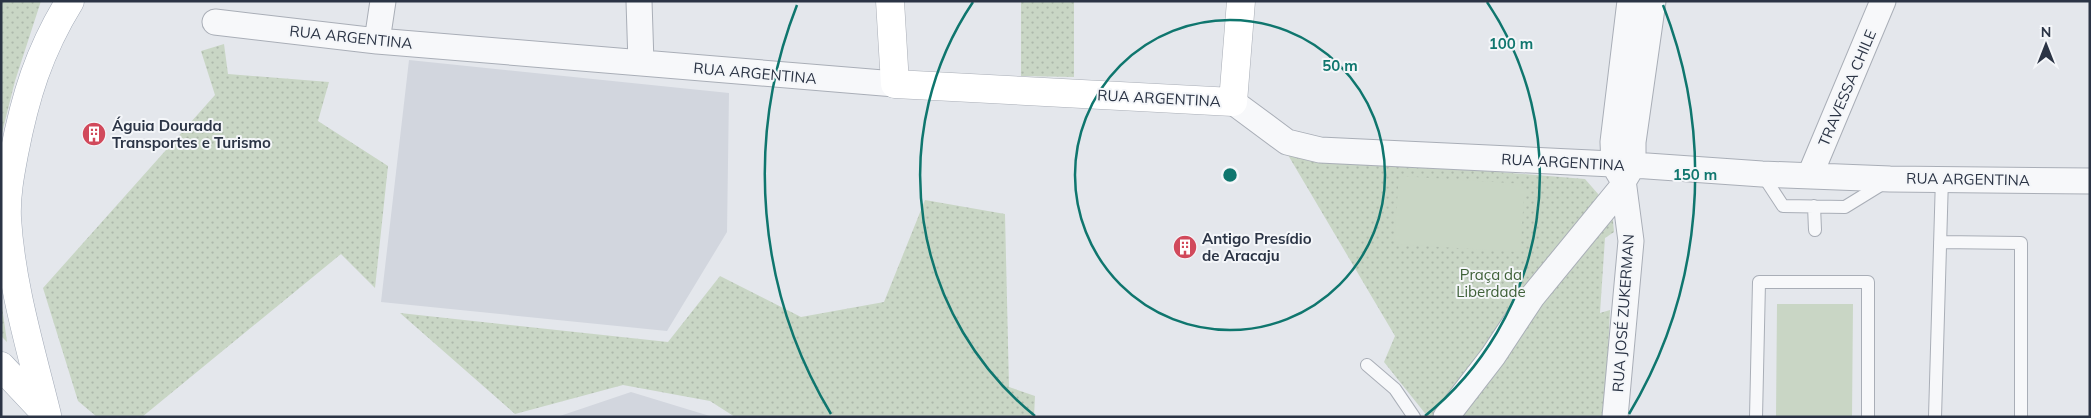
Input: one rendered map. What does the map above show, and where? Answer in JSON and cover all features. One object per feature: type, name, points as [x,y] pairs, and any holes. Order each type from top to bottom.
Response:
[{"type":"street","points":[[47,416],[19,298],[10,247],[13,198],[23,108],[44,46],[70,1]]},
{"type":"street","points":[[377,41],[383,1]]},
{"type":"street","points":[[639,1],[641,63]]},
{"type":"street","points":[[890,1],[895,84]]},
{"type":"street","points":[[1233,102],[1241,1]]},
{"type":"street","name":"RUA JOSÉ ZUKERMAN","points":[[1615,417],[1631,241],[1623,174],[1613,142],[1630,1]]},
{"type":"street","name":"RUA JOSÉ ZUKERMAN","points":[[1623,174],[1633,142],[1653,1]]},
{"type":"street","name":"TRAVESSA CHILE","points":[[1810,175],[1883,1]]},
{"type":"street","name":"RUA ARGENTINA","points":[[215,22],[377,41],[895,84],[1233,102],[1286,142],[1320,150],[1623,174],[1762,174],[1890,179],[1942,178],[2090,181]]},
{"type":"street","points":[[1446,417],[1493,356],[1532,297],[1623,174]]},
{"type":"street","points":[[1,366],[47,416]]},
{"type":"lane","points":[[1762,174],[1782,206],[1845,207],[1890,179]]},
{"type":"lane","points":[[1935,417],[1942,178]]},
{"type":"lane","points":[[1814,206],[1815,230]]},
{"type":"lane","points":[[1940,242],[2020,243],[2021,417]]},
{"type":"lane","points":[[1756,417],[1760,282],[1868,282],[1868,417]]},
{"type":"lane","points":[[1366,365],[1395,389],[1414,417]]},
{"type":"shaded area","points":[[409,60],[729,93],[727,232],[667,331],[381,302]]},
{"type":"shaded area","points":[[631,392],[713,417],[557,417]]},
{"type":"green space","points":[[1,1],[41,1],[15,81],[1,137]]},
{"type":"green space","points":[[1021,1],[1074,1],[1074,77],[1021,76]]},
{"type":"green space","points":[[224,44],[228,74],[329,82],[318,121],[388,166],[375,288],[341,254],[142,417],[97,417],[78,401],[43,288],[215,95],[201,51]]},
{"type":"green space","name":"Praça da Liberdade","points":[[1288,155],[1585,179],[1612,210],[1614,232],[1605,238],[1600,313],[1610,310],[1605,417],[1428,417],[1384,362],[1395,336]]},
{"type":"green space","points":[[1399,176],[1525,184],[1520,252],[1394,244]]},
{"type":"green space","points":[[925,200],[1005,214],[1009,387],[1035,396],[1034,417],[735,417],[710,401],[623,385],[515,414],[400,313],[668,342],[720,276],[801,317],[884,302]]},
{"type":"green space","points":[[1,299],[7,342],[1,336]]},
{"type":"green space","points":[[1777,304],[1853,304],[1852,417],[1776,417]]},
{"type":"place","name":"Águia Dourada Transportes e Turismo","points":[[94,134]]},
{"type":"place","name":"Antigo Presídio de Aracaju","points":[[1185,247]]}]
